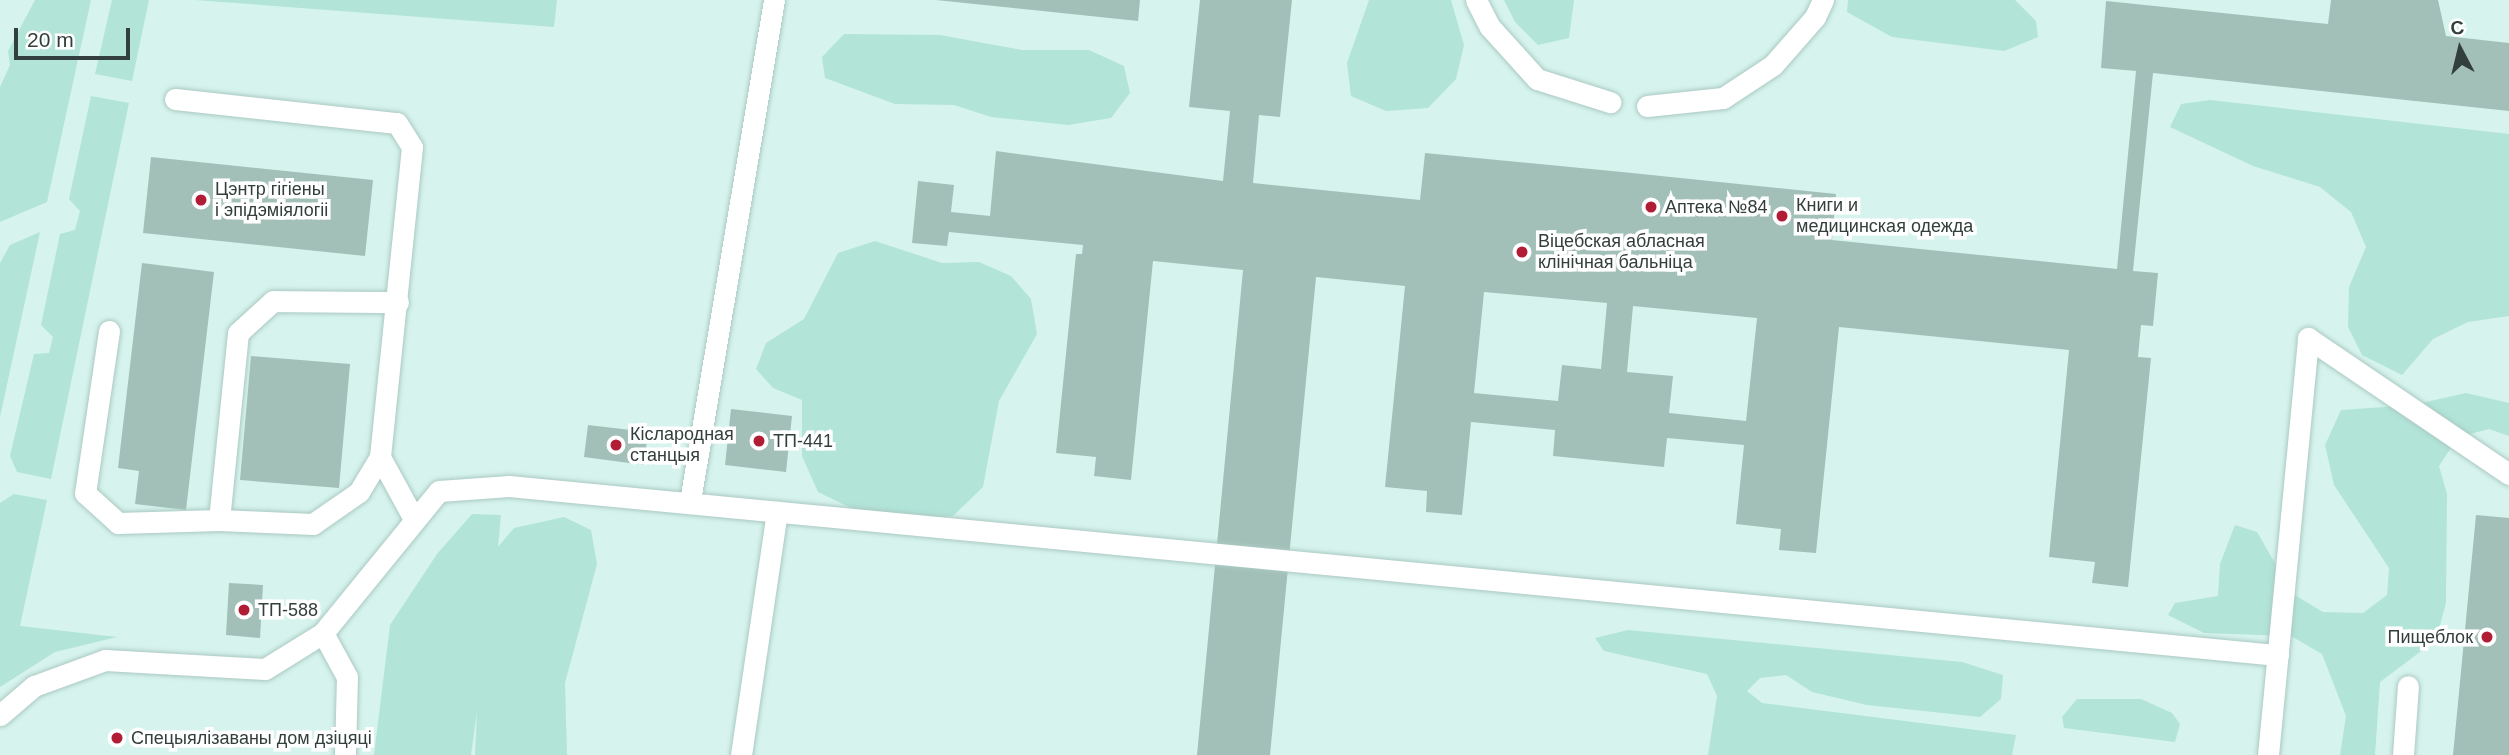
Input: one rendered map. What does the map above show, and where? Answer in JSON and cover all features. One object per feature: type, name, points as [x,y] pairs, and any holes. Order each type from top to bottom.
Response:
[{"type":"lane","points":[[690,501],[774,0]]},
{"type":"lane","points":[[1476,0],[1490,27],[1537,79],[1610,102]]},
{"type":"lane","points":[[1647,106],[1723,98],[1773,65],[1815,17],[1823,0]]},
{"type":"lane","points":[[109,331],[85,493],[118,523],[219,520],[313,524],[359,492],[380,457],[412,147],[397,123],[175,99]]},
{"type":"lane","points":[[219,520],[238,333],[273,301],[398,302]]},
{"type":"lane","points":[[2268,755],[2308,338],[2509,474]]},
{"type":"lane","points":[[380,457],[414,519]]},
{"type":"lane","points":[[0,715],[34,686],[105,660],[265,669],[323,633],[439,491],[498,487],[690,501],[777,512],[2278,655]]},
{"type":"lane","points":[[741,755],[777,512]]},
{"type":"lane","points":[[323,633],[347,677],[345,755]]},
{"type":"lane","points":[[2403,755],[2409,687]]},
{"type":"green space","points":[[35,0],[91,0],[47,202],[0,222],[0,87],[10,65],[8,51]]},
{"type":"green space","points":[[112,0],[149,0],[132,81],[95,74]]},
{"type":"green space","points":[[195,0],[557,0],[554,27]]},
{"type":"green space","points":[[1369,0],[1451,0],[1464,45],[1456,79],[1428,108],[1386,111],[1351,96],[1347,63]]},
{"type":"green space","points":[[1504,0],[1574,0],[1569,38],[1538,45],[1515,22]]},
{"type":"green space","points":[[1848,0],[2015,0],[2036,21],[2038,37],[2004,51],[1892,37],[1847,12]]},
{"type":"green space","points":[[844,34],[940,35],[1022,50],[1089,50],[1124,66],[1130,93],[1111,118],[1068,125],[991,117],[954,105],[895,104],[825,78],[822,57]]},
{"type":"green space","points":[[91,96],[129,103],[51,479],[17,472],[10,456],[34,354],[49,353],[53,337],[41,325],[60,234],[75,230],[80,211],[69,199]]},
{"type":"green space","points":[[2210,100],[2509,134],[2509,316],[2468,322],[2433,339],[2402,375],[2362,355],[2348,327],[2349,287],[2366,247],[2351,212],[2320,187],[2253,166],[2170,127],[2181,104]]},
{"type":"green space","points":[[40,232],[0,417],[0,263],[10,245]]},
{"type":"green space","points":[[875,241],[942,263],[979,262],[1011,276],[1031,299],[1037,334],[999,401],[983,487],[953,516],[903,519],[855,510],[818,492],[802,456],[802,400],[773,388],[756,369],[766,343],[804,319],[838,253]]},
{"type":"green space","points":[[2466,393],[2509,403],[2509,436],[2489,429],[2458,437],[2439,466],[2447,494],[2446,603],[2436,640],[2380,682],[2375,755],[2340,755],[2346,716],[2322,654],[2291,636],[2204,633],[2168,615],[2175,603],[2218,596],[2220,564],[2235,525],[2257,532],[2293,594],[2323,612],[2363,613],[2387,595],[2389,568],[2334,485],[2325,445],[2341,410],[2413,405]]},
{"type":"green space","points":[[14,494],[47,500],[20,626],[117,637],[55,652],[0,687],[0,503]]},
{"type":"green space","points":[[472,514],[501,515],[498,547],[514,528],[564,517],[591,530],[597,564],[565,683],[567,755],[475,755],[477,712],[471,755],[374,755],[390,625],[437,554]]},
{"type":"green space","points":[[1628,630],[1962,662],[2003,675],[2001,699],[1980,717],[1867,705],[1812,692],[1786,675],[1760,678],[1747,691],[1762,703],[2016,735],[2012,755],[1708,755],[1717,696],[1707,674],[1604,651],[1595,638]]},
{"type":"green space","points":[[2077,699],[2141,699],[2172,713],[2180,724],[2175,742],[2064,728],[2062,717]]},
{"type":"building","points":[[936,0],[1140,0],[1138,21]]},
{"type":"building","points":[[1200,0],[1292,0],[1280,117],[1259,115],[1253,183],[1420,200],[1425,153],[1622,172],[1836,194],[1832,240],[2117,269],[2136,71],[2101,68],[2106,1],[2328,24],[2331,0],[2438,0],[2446,36],[2509,43],[2509,111],[2153,73],[2133,271],[2158,273],[2153,326],[2141,325],[2138,357],[2151,358],[2128,587],[2092,583],[2095,562],[2049,557],[2069,350],[1839,327],[1816,553],[1779,550],[1781,529],[1736,524],[1744,445],[1667,438],[1664,467],[1553,456],[1555,430],[1471,422],[1462,515],[1426,512],[1427,491],[1385,487],[1405,286],[1316,277],[1270,755],[1197,755],[1243,270],[1153,261],[1131,480],[1094,476],[1096,457],[1056,453],[1076,254],[1082,254],[1083,245],[949,232],[947,246],[912,243],[918,181],[954,185],[951,212],[990,216],[996,151],[1223,181],[1230,111],[1189,107]],"holes":[[[1484,292],[1607,303],[1601,369],[1562,365],[1558,401],[1474,393]],[[1633,306],[1757,318],[1746,421],[1669,413],[1673,376],[1627,372]]]},
{"type":"building","points":[[151,157],[373,180],[365,256],[143,233]]},
{"type":"building","points":[[142,263],[214,272],[186,510],[135,504],[139,471],[118,468]]},
{"type":"building","points":[[251,356],[350,364],[339,488],[240,480]]},
{"type":"building","name":"ТП-441","points":[[731,409],[792,416],[786,472],[725,465]]},
{"type":"building","name":"Кіслародная станцыя","points":[[588,425],[648,432],[644,465],[584,457]]},
{"type":"building","name":"Пищеблок","points":[[2476,515],[2509,518],[2509,755],[2453,755]]},
{"type":"building","name":"ТП-588","points":[[229,583],[263,585],[260,638],[226,635]]},
{"type":"place","name":"Цэнтр гігіены і эпідэміялогіі","points":[[201,200]]},
{"type":"place","name":"Аптека №84","points":[[1651,207]]},
{"type":"place","name":"Книги и медицинская одежда","points":[[1782,216]]},
{"type":"place","name":"Віцебская абласная клінічная бальніца","points":[[1522,252]]},
{"type":"place","name":"ТП-441","points":[[759,441]]},
{"type":"place","name":"Кіслародная станцыя","points":[[616,445]]},
{"type":"place","name":"ТП-588","points":[[244,610]]},
{"type":"place","name":"Пищеблок","points":[[2487,637]]},
{"type":"place","name":"Спецыялізаваны дом дзіцяці","points":[[117,738]]}]
